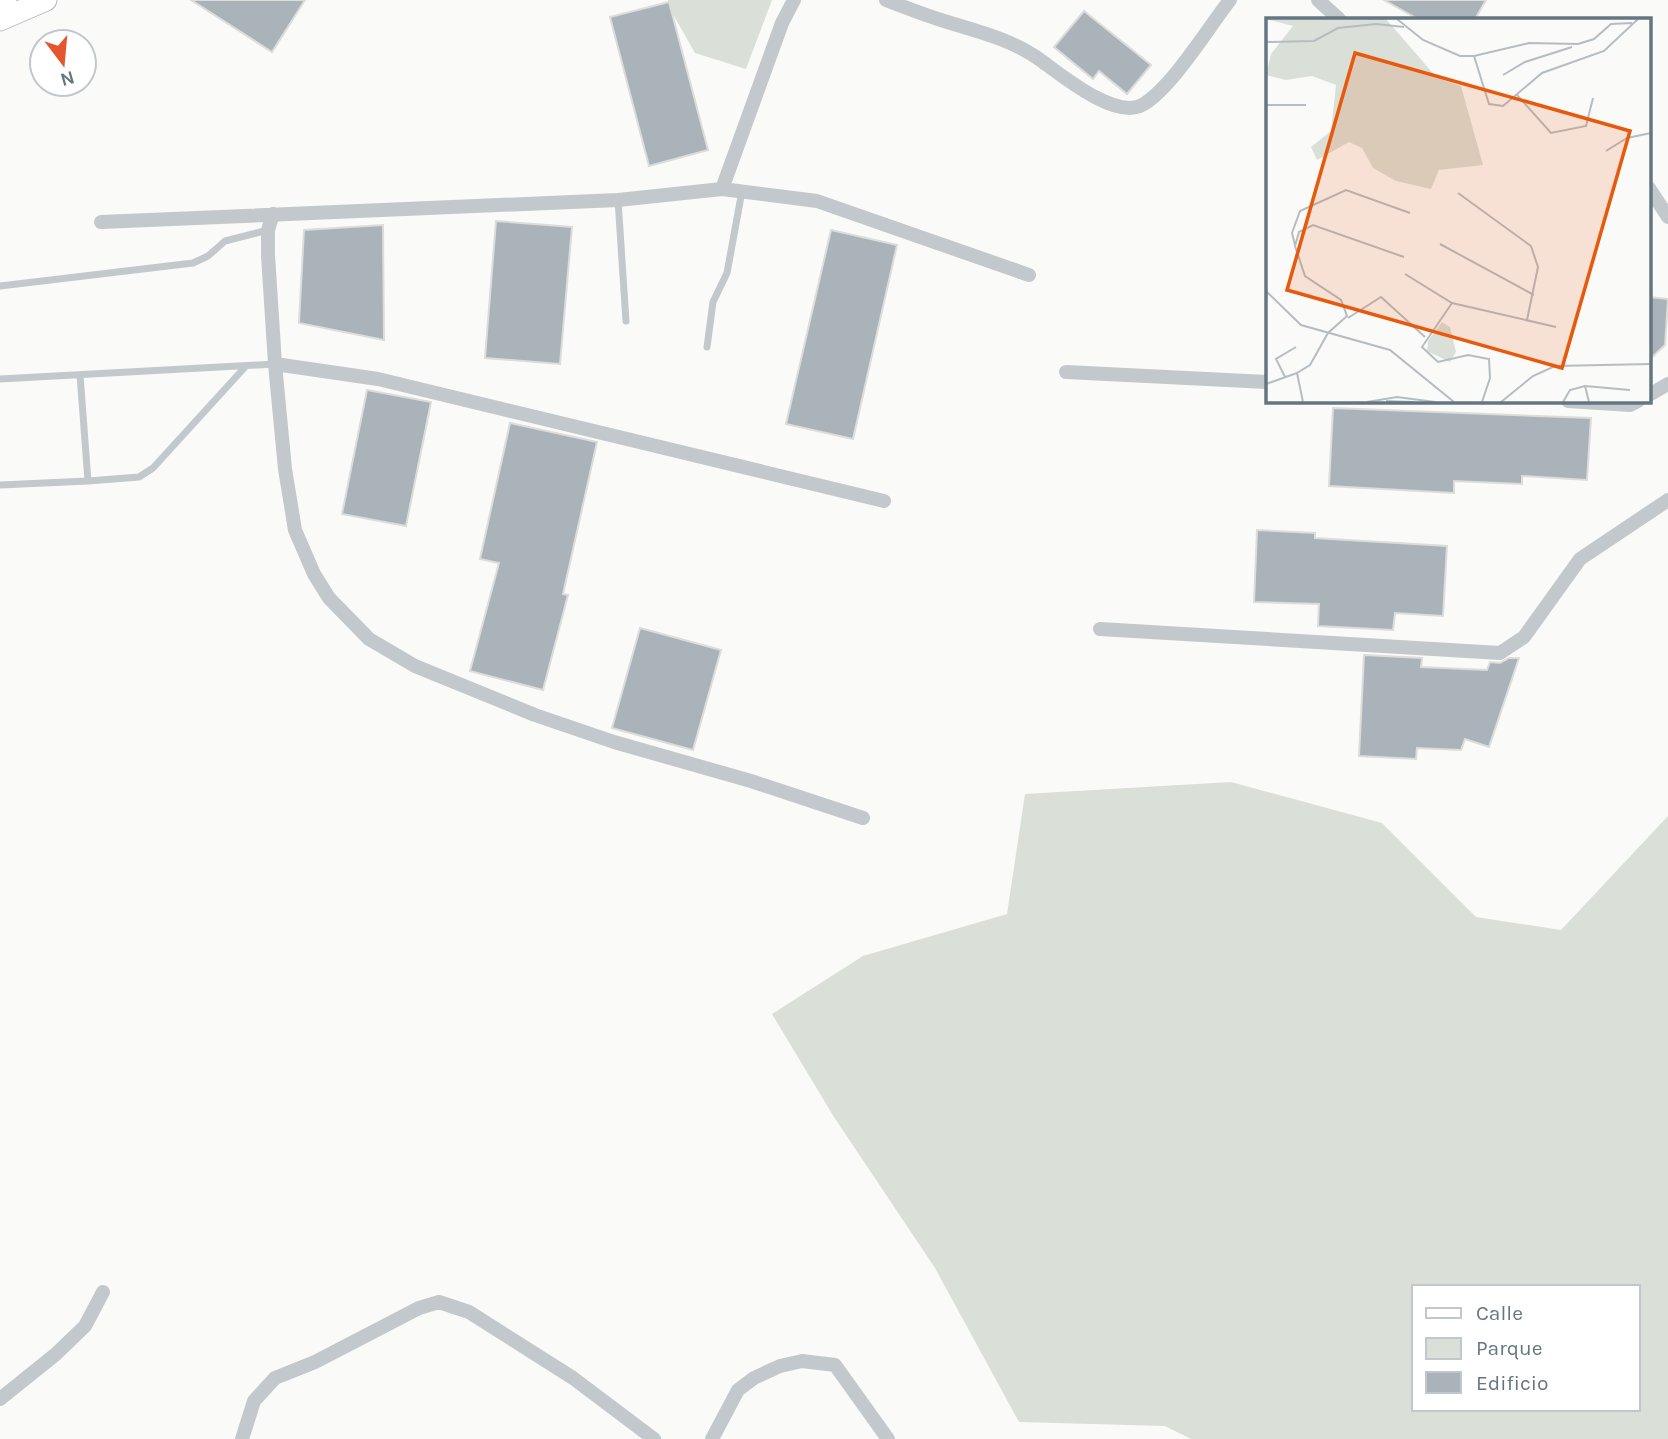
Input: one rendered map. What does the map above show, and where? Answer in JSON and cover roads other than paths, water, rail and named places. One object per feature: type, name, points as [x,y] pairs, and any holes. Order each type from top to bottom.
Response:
[{"type":"main road","points":[[0,3],[6,0]]},
{"type":"main road","points":[[0,20],[46,0]]},
{"type":"street","points":[[722,189],[782,23],[794,0]]},
{"type":"street","points":[[886,0],[1001,37],[1036,57],[1078,87],[1114,106],[1129,108],[1141,106],[1165,85],[1230,0]]},
{"type":"street","points":[[1318,0],[1338,18]]},
{"type":"street","points":[[101,222],[618,200],[722,189],[742,190],[817,201],[1029,275]]},
{"type":"street","points":[[1650,190],[1668,217]]},
{"type":"street","points":[[273,214],[268,230],[275,364],[285,469],[295,530],[314,574],[329,597],[369,639],[415,666],[535,715],[614,743],[751,781],[863,818]]},
{"type":"street","points":[[275,364],[378,379],[884,501]]},
{"type":"street","points":[[1066,372],[1266,382]]},
{"type":"street","points":[[1650,394],[1668,384]]},
{"type":"street","points":[[1584,402],[1630,405],[1635,402]]},
{"type":"street","points":[[1100,629],[1500,653],[1524,637],[1580,559],[1668,500]]},
{"type":"street","points":[[0,1399],[56,1354],[85,1326],[103,1292]]},
{"type":"street","points":[[242,1439],[254,1401],[275,1378],[315,1362],[419,1308],[439,1302],[469,1312],[573,1378],[654,1439]]},
{"type":"street","points":[[712,1439],[738,1390],[780,1366],[802,1361],[835,1365],[888,1439]]},
{"type":"lane","points":[[707,346],[713,302],[727,273],[742,190]]},
{"type":"lane","points":[[618,200],[626,321]]},
{"type":"lane","points":[[0,286],[193,263],[208,256],[225,241],[268,230]]},
{"type":"lane","points":[[0,379],[275,364]]},
{"type":"lane","points":[[0,485],[139,477],[153,468],[246,366]]},
{"type":"lane","points":[[80,375],[88,481]]}]
